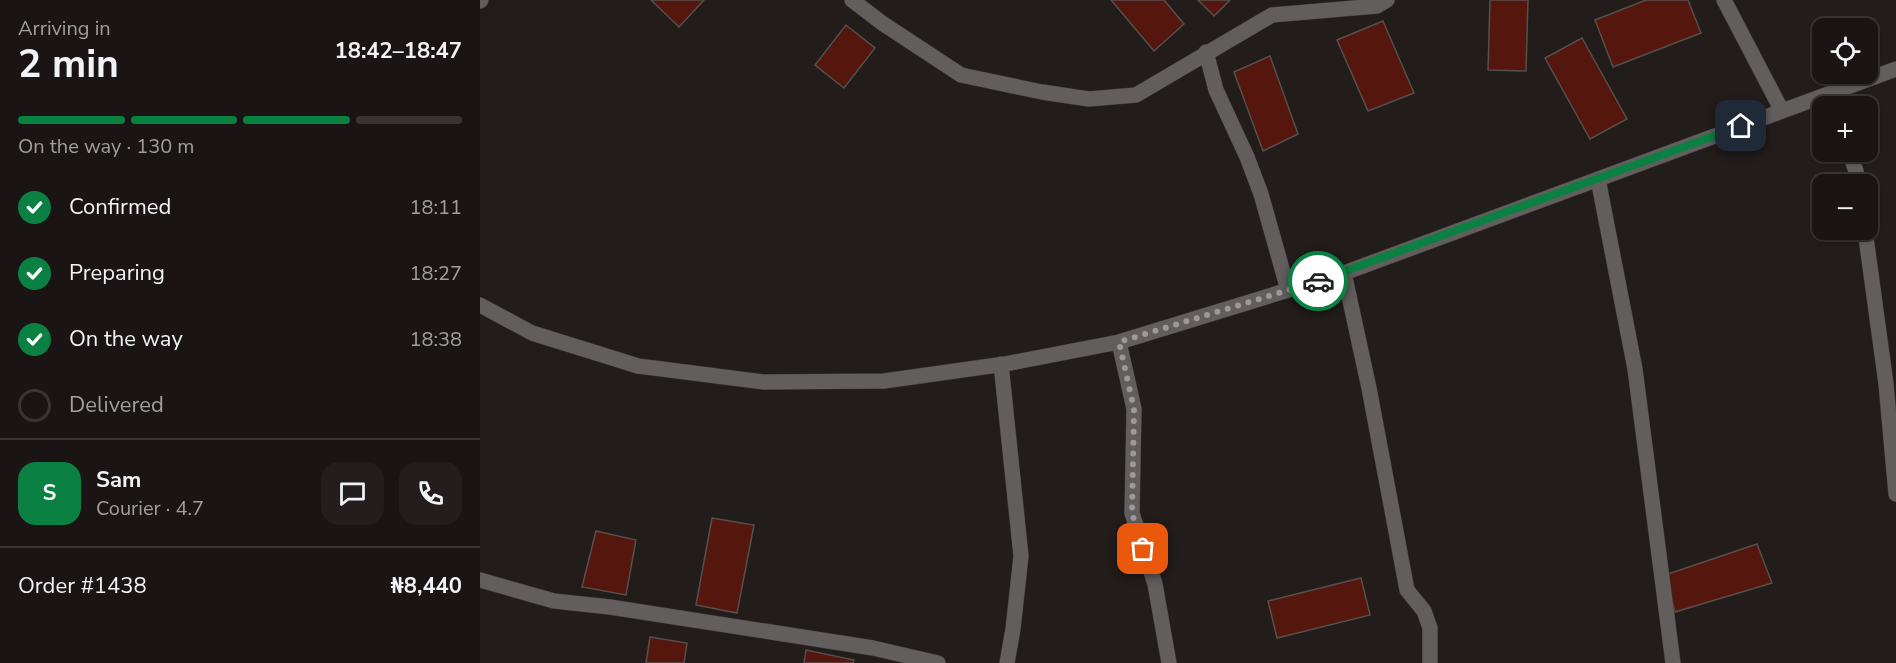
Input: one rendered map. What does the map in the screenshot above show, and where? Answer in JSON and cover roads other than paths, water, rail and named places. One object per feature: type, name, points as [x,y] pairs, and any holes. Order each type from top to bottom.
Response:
[{"type":"street","points":[[852,0],[882,23],[961,75],[1089,99],[1136,95],[1272,15],[1377,6],[1387,0]]},
{"type":"street","points":[[1724,0],[1782,111]]},
{"type":"street","points":[[1206,52],[1216,90],[1247,157],[1261,194],[1288,290]]},
{"type":"street","points":[[1838,96],[1896,69]]},
{"type":"street","points":[[480,305],[532,333],[639,366],[764,382],[884,381],[1001,364],[1119,342],[1344,273],[1782,111],[1812,104]]},
{"type":"street","points":[[1598,179],[1635,369],[1673,663]]},
{"type":"street","points":[[1866,240],[1886,384],[1896,494]]},
{"type":"street","points":[[1344,273],[1369,388],[1407,590],[1424,611],[1430,628],[1430,663]]},
{"type":"street","points":[[1119,342],[1134,409],[1132,513],[1155,584],[1169,663]]},
{"type":"street","points":[[1001,364],[1021,556],[1007,663]]},
{"type":"street","points":[[480,580],[554,601],[621,609],[873,648],[939,663]]}]
